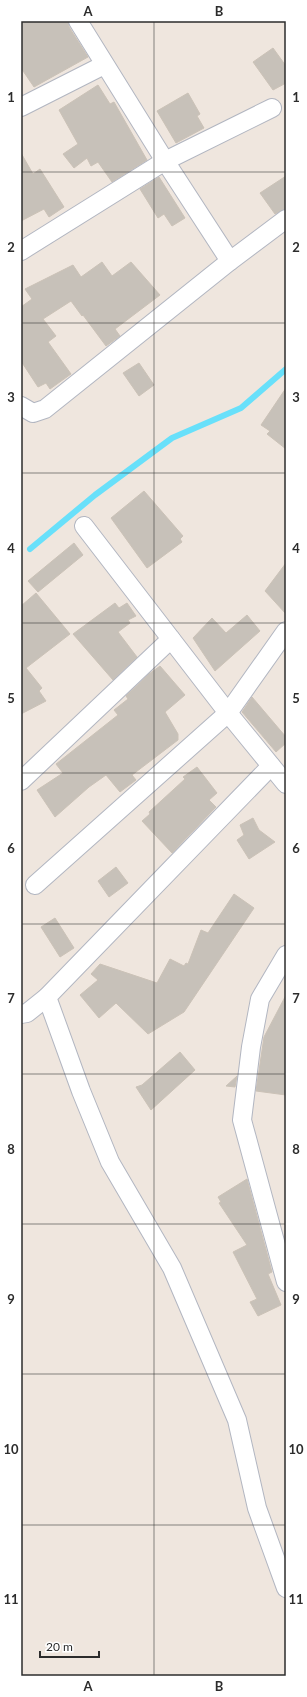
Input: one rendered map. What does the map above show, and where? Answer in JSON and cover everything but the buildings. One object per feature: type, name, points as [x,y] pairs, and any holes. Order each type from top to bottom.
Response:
[{"type":"street","points":[[78,21],[104,65],[230,262]]},
{"type":"street","points":[[21,108],[104,65]]},
{"type":"street","points":[[21,251],[165,161],[272,108]]},
{"type":"street","points":[[21,406],[33,413],[45,409],[286,219]]},
{"type":"street","points":[[84,526],[228,713],[286,784]]},
{"type":"street","points":[[35,885],[228,713],[286,631]]},
{"type":"street","points":[[21,781],[171,639]]},
{"type":"street","points":[[21,1014],[27,1013],[47,997],[271,766]]},
{"type":"street","points":[[286,955],[260,999],[251,1047],[242,1120],[286,1282]]},
{"type":"street","points":[[47,997],[81,1091],[110,1162],[172,1268],[237,1420],[257,1508],[286,1588]]},
{"type":"waterway","points":[[30,549],[95,495],[172,438],[241,408],[286,369]]}]
